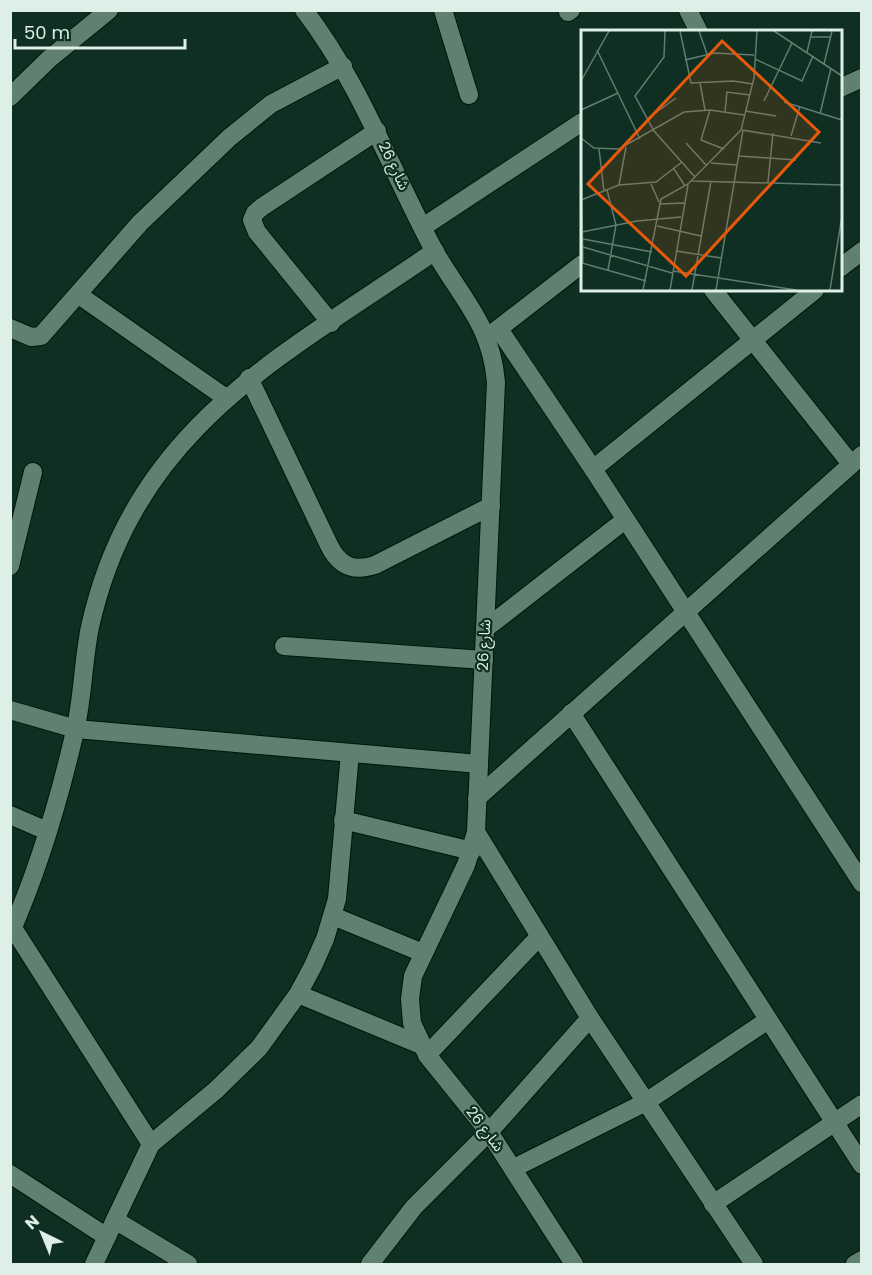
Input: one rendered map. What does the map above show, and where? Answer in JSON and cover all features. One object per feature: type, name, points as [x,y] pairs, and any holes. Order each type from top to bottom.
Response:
[{"type":"street","points":[[10,97],[49,59],[109,10]]},
{"type":"street","name":"شارع 26","points":[[304,10],[343,66],[435,251],[493,333],[496,382],[476,831],[471,851],[414,976],[410,999],[412,1023],[424,1050],[489,1132],[574,1264]]},
{"type":"street","points":[[442,10],[469,95]]},
{"type":"street","points":[[688,10],[698,30]]},
{"type":"street","points":[[10,328],[31,338],[41,336],[140,223],[229,138],[271,104],[343,66]]},
{"type":"street","points":[[842,87],[861,78]]},
{"type":"street","points":[[423,227],[581,123]]},
{"type":"street","points":[[331,322],[257,232],[252,220],[255,213],[262,207],[377,131]]},
{"type":"street","points":[[152,1144],[12,931],[47,831],[76,729],[90,627],[110,562],[137,504],[168,458],[226,398],[249,378],[435,251]]},
{"type":"street","points":[[842,266],[861,251]]},
{"type":"street","points":[[581,265],[493,333],[593,470],[861,883]]},
{"type":"street","points":[[477,798],[685,610],[856,460],[714,291]]},
{"type":"street","points":[[593,470],[814,291]]},
{"type":"street","points":[[79,295],[226,398]]},
{"type":"street","points":[[249,378],[332,552],[343,564],[363,568],[375,565],[491,506]]},
{"type":"street","points":[[10,566],[33,472]]},
{"type":"street","points":[[485,629],[625,520]]},
{"type":"street","points":[[284,646],[484,660]]},
{"type":"street","points":[[10,710],[76,729],[479,764]]},
{"type":"street","points":[[571,713],[861,1165]]},
{"type":"street","points":[[94,1264],[152,1144],[216,1090],[259,1048],[298,994],[326,939],[333,916],[350,753]]},
{"type":"street","points":[[10,815],[47,831]]},
{"type":"street","points":[[343,820],[471,851]]},
{"type":"street","points":[[476,831],[590,1018],[754,1264]]},
{"type":"street","points":[[333,916],[423,953]]},
{"type":"street","points":[[298,994],[424,1050],[539,937]]},
{"type":"street","points":[[370,1264],[414,1207],[489,1132],[590,1018]]},
{"type":"street","points":[[514,1168],[646,1102],[768,1020]]},
{"type":"street","points":[[713,1204],[861,1104]]},
{"type":"street","points":[[10,1174],[107,1237]]},
{"type":"street","points":[[115,1220],[188,1264]]},
{"type":"street","points":[[855,1264],[861,1260]]}]
